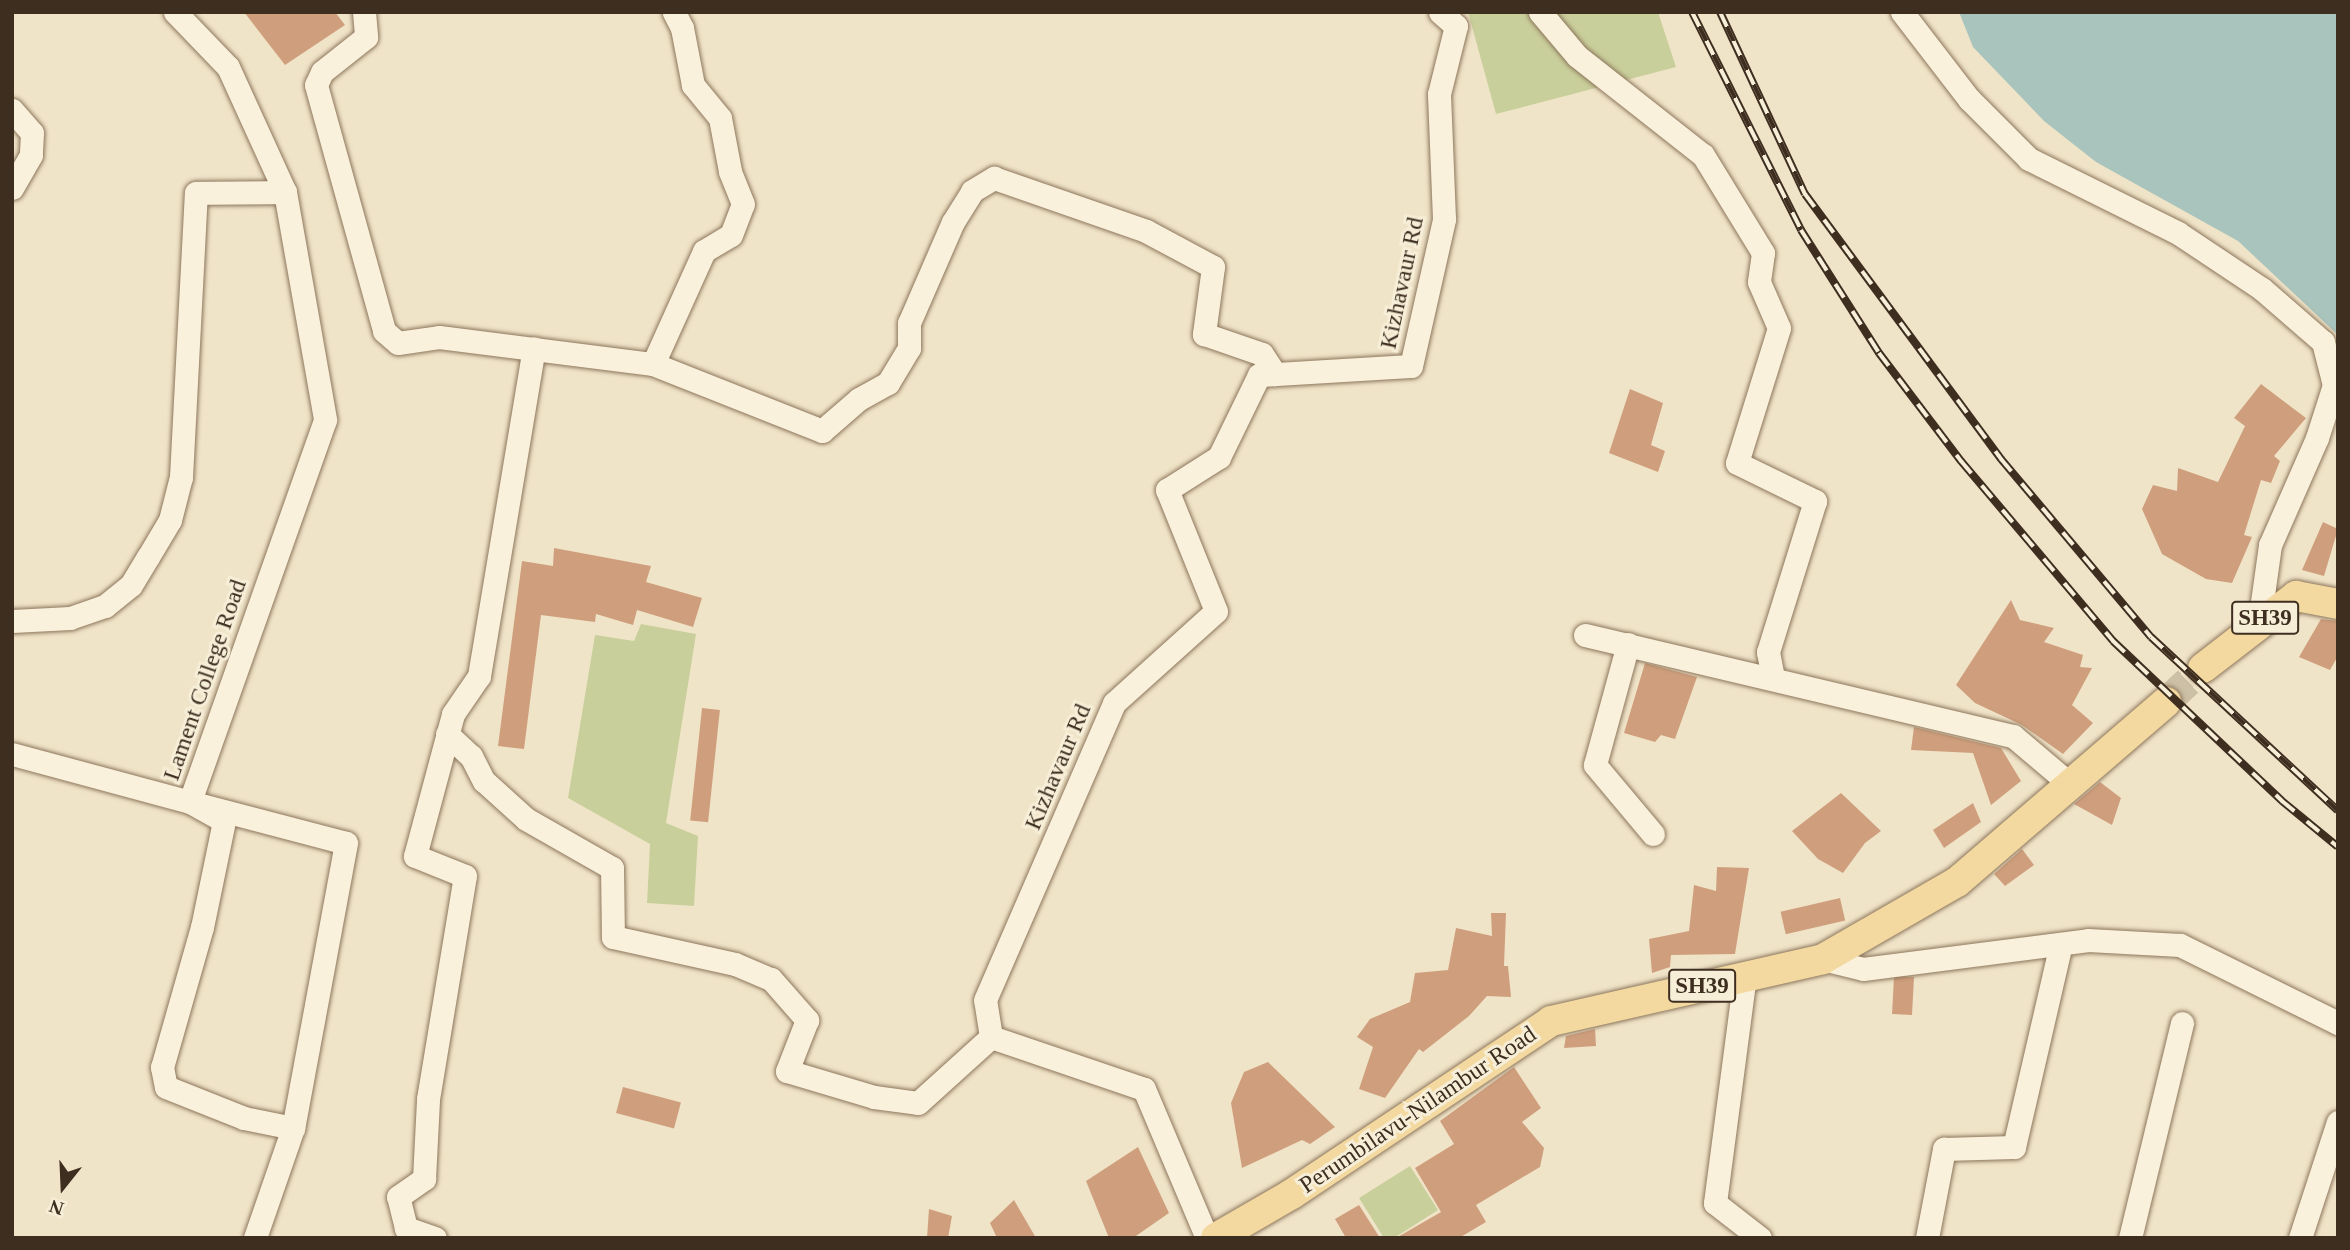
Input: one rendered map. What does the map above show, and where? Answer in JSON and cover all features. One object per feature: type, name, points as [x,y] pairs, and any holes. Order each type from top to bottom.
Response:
[{"type":"main road","name":"SH39","points":[[2203,668],[2296,596],[2338,604]]},
{"type":"main road","name":"Perumbilavu-Nilambur Road","points":[[1216,1238],[1292,1194],[1550,1021],[1823,959],[1957,882],[2166,702]]},
{"type":"street","name":"Lament College Road","points":[[175,12],[228,67],[285,192],[325,420],[190,802],[346,843],[293,1128],[255,1238]]},
{"type":"street","points":[[364,12],[366,37],[323,72],[316,85],[384,331],[398,342],[439,337],[653,365],[822,431],[859,400],[888,383],[909,348],[909,323],[953,222],[972,191],[994,178],[1146,230],[1213,267],[1204,334],[1262,354],[1275,374]]},
{"type":"street","points":[[653,365],[704,251],[731,235],[743,204],[730,172],[720,118],[693,85],[682,28],[674,12]]},
{"type":"street","name":"Kizhavaur Rd","points":[[990,1037],[985,1000],[1114,703],[1216,611],[1167,490],[1219,457],[1259,375],[1411,366],[1444,219],[1439,94],[1456,26],[1440,12]]},
{"type":"street","points":[[1540,12],[1577,56],[1703,155],[1763,253],[1759,282],[1779,328],[1737,463],[1815,501],[1768,652],[1773,677]]},
{"type":"street","points":[[1902,12],[1969,99],[2029,159],[2178,233],[2262,289],[2323,342],[2334,386],[2316,438],[2270,545],[2259,623]]},
{"type":"street","points":[[12,110],[32,133],[31,155],[12,188]]},
{"type":"street","points":[[12,621],[70,618],[105,606],[131,584],[170,520],[181,477],[196,193],[285,192]]},
{"type":"street","points":[[435,1238],[406,1228],[398,1197],[424,1179],[428,1099],[466,876],[415,856],[453,714],[479,676],[534,349]]},
{"type":"street","points":[[1586,635],[1773,677],[2013,736],[2071,785]]},
{"type":"street","points":[[1628,644],[1595,765],[1653,834]]},
{"type":"street","points":[[447,734],[471,756],[484,781],[526,819],[612,869],[614,937],[735,964],[771,979],[807,1020],[788,1071],[874,1097],[918,1103],[990,1037],[1144,1089],[1207,1238]]},
{"type":"street","points":[[12,754],[190,802],[224,821],[202,926],[162,1067],[166,1087],[244,1118],[293,1128]]},
{"type":"street","points":[[1823,959],[1863,969],[2088,940],[2180,945],[2338,1023]]},
{"type":"street","points":[[1927,1238],[1944,1149],[2014,1147],[2061,944]]},
{"type":"street","points":[[1745,975],[1716,1203],[1760,1238]]},
{"type":"street","points":[[2130,1238],[2182,1023]]},
{"type":"street","points":[[2300,1238],[2338,1122]]},
{"type":"green space","points":[[1468,12],[1658,12],[1676,67],[1496,114]]},
{"type":"green space","points":[[641,624],[696,634],[666,823],[698,836],[694,906],[647,903],[650,844],[568,798],[595,635],[634,641]]},
{"type":"green space","points":[[1410,1166],[1438,1210],[1394,1238],[1384,1238],[1359,1198]]},
{"type":"water","points":[[1959,12],[2338,12],[2338,335],[2238,241],[2096,162],[2044,121],[1973,47]]},
{"type":"building","points":[[244,12],[335,12],[345,25],[285,65]]},
{"type":"building","points":[[2261,384],[2306,418],[2274,456],[2280,461],[2271,483],[2261,480],[2244,535],[2252,537],[2232,583],[2206,579],[2162,554],[2142,509],[2153,485],[2177,491],[2178,468],[2218,482],[2245,426],[2234,418]]},
{"type":"building","points":[[1630,389],[1663,403],[1651,445],[1665,451],[1658,472],[1609,453]]},
{"type":"building","points":[[2323,522],[2338,529],[2324,576],[2302,570]]},
{"type":"building","points":[[554,548],[651,566],[646,582],[702,598],[693,627],[637,610],[633,625],[596,614],[595,622],[541,615],[524,749],[498,746],[522,561],[553,566]]},
{"type":"building","points":[[2011,600],[2020,620],[2054,628],[2044,642],[2083,655],[2080,667],[2092,668],[2072,705],[2093,723],[2063,754],[2022,725],[1975,703],[1956,685]]},
{"type":"building","points":[[2321,619],[2338,621],[2338,656],[2330,670],[2299,657]]},
{"type":"building","points":[[1645,663],[1697,677],[1675,739],[1661,735],[1655,742],[1624,733]]},
{"type":"building","points":[[702,708],[720,710],[708,822],[690,820]]},
{"type":"building","points":[[1914,727],[2001,748],[2021,781],[1991,805],[1973,753],[1911,750]]},
{"type":"building","points":[[2100,782],[2121,798],[2112,825],[2074,804]]},
{"type":"building","points":[[1841,793],[1881,831],[1865,843],[1843,873],[1818,859],[1792,831]]},
{"type":"building","points":[[1973,803],[1981,822],[1944,848],[1933,830]]},
{"type":"building","points":[[2022,849],[2034,865],[2005,886],[1994,874]]},
{"type":"building","points":[[1717,867],[1749,868],[1735,954],[1671,955],[1670,967],[1652,973],[1649,939],[1689,931],[1694,885],[1716,891]]},
{"type":"building","points":[[1840,898],[1845,920],[1786,934],[1781,912]]},
{"type":"building","points":[[1491,913],[1506,913],[1504,966],[1508,966],[1511,997],[1487,996],[1469,1016],[1423,1052],[1419,1049],[1385,1098],[1359,1089],[1373,1047],[1357,1037],[1370,1019],[1410,1002],[1415,973],[1448,970],[1456,928],[1492,936]]},
{"type":"building","points":[[1894,976],[1914,977],[1912,1015],[1892,1014]]},
{"type":"building","points":[[1595,1029],[1596,1046],[1564,1048],[1566,1036]]},
{"type":"building","points":[[1268,1062],[1335,1127],[1310,1144],[1302,1140],[1242,1168],[1231,1103],[1244,1072]]},
{"type":"building","points":[[1514,1067],[1541,1108],[1522,1122],[1544,1148],[1540,1167],[1476,1205],[1486,1222],[1459,1238],[1396,1238],[1441,1212],[1415,1168],[1454,1144],[1440,1121]]},
{"type":"building","points":[[623,1087],[681,1103],[674,1129],[616,1113]]},
{"type":"building","points":[[1138,1147],[1169,1213],[1133,1238],[1109,1238],[1086,1181]]},
{"type":"building","points":[[1014,1200],[1036,1238],[997,1238],[990,1223]]},
{"type":"building","points":[[1359,1205],[1380,1238],[1346,1238],[1335,1219]]},
{"type":"building","points":[[929,1209],[952,1216],[948,1238],[927,1238]]},
{"type":"tunnel","points":[[2166,702],[2203,668]]},
{"type":"railway","points":[[1692,12],[1801,230],[1879,353],[1961,461],[2113,641],[2282,801],[2338,847]]},
{"type":"railway","points":[[1720,12],[1805,194],[2001,459],[2151,637],[2338,811]]}]
